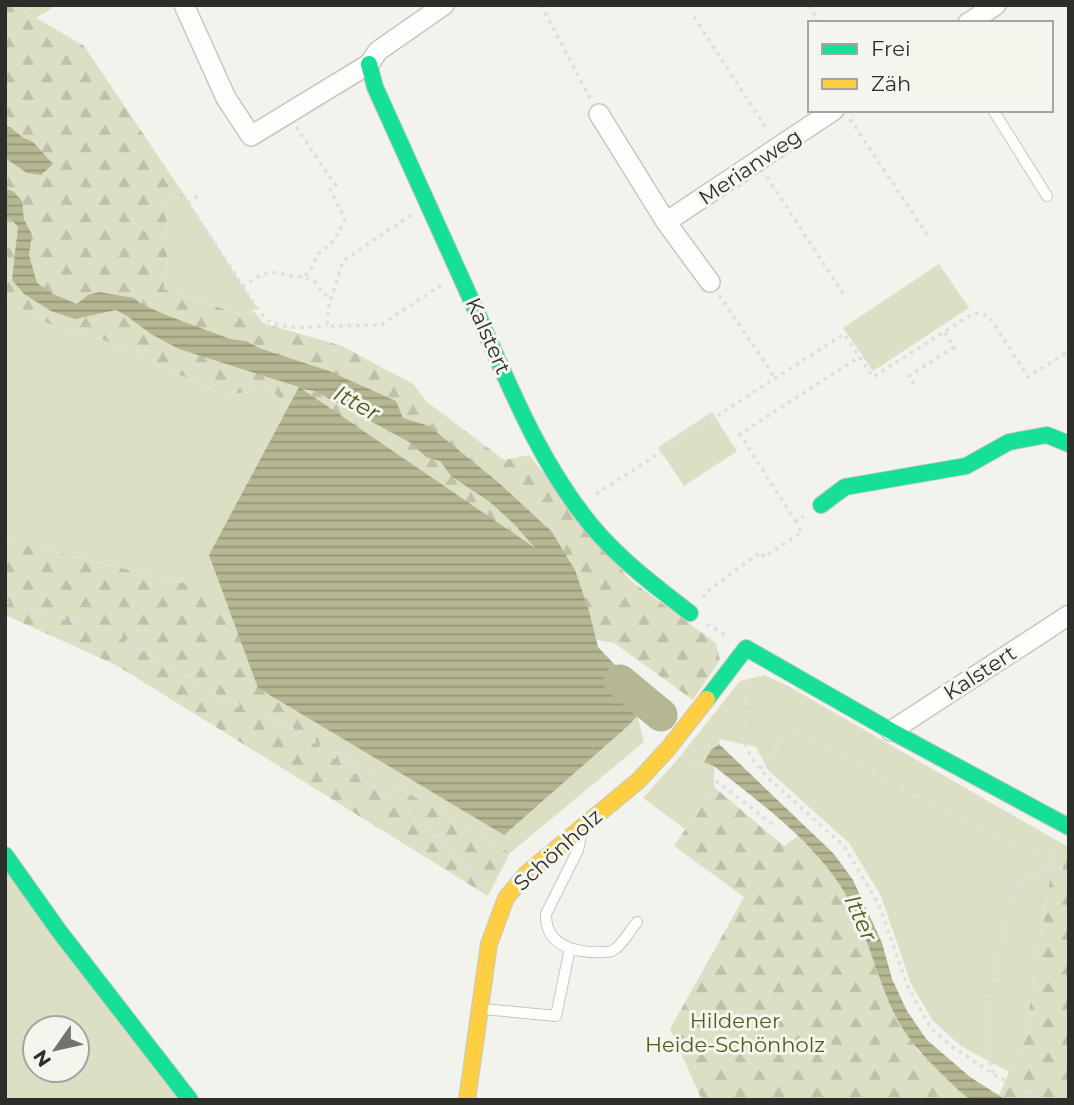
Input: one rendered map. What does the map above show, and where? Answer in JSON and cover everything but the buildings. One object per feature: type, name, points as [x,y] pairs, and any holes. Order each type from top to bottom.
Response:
[{"type":"street","points":[[184,5],[226,98],[251,136],[369,64],[378,51],[444,5]]},
{"type":"street","points":[[971,21],[996,5]]},
{"type":"street","name":"Kalstert","points":[[369,64],[375,87],[522,412],[553,470],[591,524],[624,559],[649,582],[695,607]]},
{"type":"street","points":[[595,107],[666,222],[710,282]]},
{"type":"street","name":"Merianweg","points":[[666,222],[842,114]]},
{"type":"street","points":[[821,505],[845,486],[966,466],[1009,442],[1047,435],[1069,444]]},
{"type":"street","name":"Kalstert","points":[[891,731],[1069,615]]},
{"type":"street","points":[[747,648],[891,731],[1069,827]]},
{"type":"street","name":"Schönholz","points":[[467,1100],[489,944],[506,898],[526,874],[638,781],[667,750],[747,648]]},
{"type":"street","points":[[5,855],[59,931],[190,1100]]},
{"type":"lane","points":[[994,112],[1047,196]]},
{"type":"lane","points":[[583,825],[578,850],[546,914],[546,924],[553,938],[570,948],[611,951],[618,947],[636,922]]},
{"type":"lane","points":[[481,1009],[556,1016],[570,948]]},
{"type":"path","points":[[541,5],[595,107]]},
{"type":"path","points":[[808,5],[819,21]]},
{"type":"path","name":"Merianweg","points":[[694,17],[768,131]]},
{"type":"path","points":[[287,113],[336,186],[330,190],[345,219],[334,241],[317,255],[312,269],[304,277]]},
{"type":"path","points":[[842,114],[930,239]]},
{"type":"path","name":"Merianweg","points":[[764,172],[844,295]]},
{"type":"path","points":[[197,196],[188,204],[268,321],[302,327],[381,325],[449,280]]},
{"type":"path","points":[[327,326],[328,306],[344,261],[417,211]]},
{"type":"path","points":[[242,286],[272,272],[304,277],[315,282],[323,294],[332,298]]},
{"type":"path","points":[[710,282],[776,379]]},
{"type":"path","points":[[587,500],[844,334],[873,377],[974,313],[989,316],[1028,377],[1069,351]]},
{"type":"path","points":[[944,332],[959,355]]},
{"type":"path","points":[[914,384],[909,376],[954,347]]},
{"type":"path","points":[[796,522],[740,434],[859,358]]},
{"type":"path","points":[[747,648],[695,607],[710,589],[761,552],[764,557],[802,532]]},
{"type":"path","points":[[5,602],[111,631],[221,698],[304,734],[400,805],[491,889]]},
{"type":"path","points":[[746,678],[743,740],[751,757],[767,777],[844,846],[879,905],[907,985],[931,1028],[951,1046],[995,1075],[1041,1100]]},
{"type":"path","points":[[760,769],[783,738],[790,734],[799,734],[1004,841],[1049,857],[1062,868]]},
{"type":"path","points":[[686,758],[776,827]]},
{"type":"path","points":[[995,1075],[987,1054],[987,1021],[994,973],[1015,895],[1023,881],[1044,871],[1069,869]]},
{"type":"green space","points":[[5,5],[14,5],[84,46],[185,196],[165,198],[168,246],[164,289],[242,315],[254,311],[263,323],[342,346],[413,384],[427,402],[504,460],[529,455],[630,580],[716,643],[720,660],[693,700],[614,643],[472,619],[271,389],[225,395],[92,335],[57,328],[9,302],[5,296]]},
{"type":"green space","points":[[14,5],[57,5],[36,18]]},
{"type":"green space","points":[[185,196],[257,308],[243,315],[164,289],[168,246],[165,198]]},
{"type":"green space","points":[[939,264],[969,308],[873,371],[843,328]]},
{"type":"green space","points":[[5,296],[9,302],[57,328],[92,335],[225,395],[271,389],[472,619],[644,709],[638,719],[644,742],[510,853],[342,754],[188,584],[5,540]]},
{"type":"green space","points":[[712,412],[737,451],[684,486],[658,447]]},
{"type":"green space","points":[[5,540],[188,584],[289,621],[280,685],[342,754],[510,853],[488,896],[116,665],[5,615]]},
{"type":"green space","points":[[764,675],[788,686],[1056,840],[1024,1043],[1009,1072],[961,1046],[933,1021],[911,984],[881,896],[849,843],[768,770],[756,747],[720,739],[705,761],[714,766],[714,787],[685,829],[643,798],[740,681]]},
{"type":"green space","name":"Hildener Heide-Schönholz","points":[[714,787],[784,846],[798,836],[820,858],[851,903],[896,1017],[919,1052],[973,1100],[702,1100],[670,1029],[744,897],[674,846]]},
{"type":"green space","points":[[1056,840],[1069,847],[1069,1100],[997,1100],[1024,1043]]},
{"type":"green space","points":[[5,870],[182,1100],[5,1100]]},
{"type":"water","points":[[5,127],[10,127],[33,142],[53,164],[41,175],[27,173],[5,158]]},
{"type":"water","points":[[5,188],[14,192],[22,201],[24,219],[32,235],[29,255],[37,283],[53,294],[77,304],[88,295],[99,292],[134,298],[166,315],[230,339],[246,341],[259,348],[329,371],[396,401],[403,418],[429,426],[499,483],[552,532],[575,570],[598,647],[634,685],[653,702],[660,704],[652,716],[643,709],[629,725],[504,835],[258,688],[209,555],[299,387],[179,349],[116,310],[75,319],[51,311],[24,294],[12,280],[18,227],[5,215]],"holes":[[[302,389],[315,391],[411,443],[426,457],[440,461],[451,476],[490,502],[535,548]]]},
{"type":"water","points":[[719,744],[834,854],[853,880],[882,943],[892,979],[907,1011],[927,1040],[970,1077],[1006,1100],[978,1101],[966,1096],[917,1048],[895,1015],[854,910],[835,878],[808,846],[778,818],[714,766],[704,762],[711,750]]},
{"type":"waterway","name":"Itter","points":[[620,681],[661,715]]},
{"type":"traffic: fast","points":[[369,64],[375,87],[514,397],[556,476],[591,525],[613,549],[690,613]]},
{"type":"traffic: fast","points":[[821,505],[845,487],[966,466],[1009,442],[1047,435],[1069,444]]},
{"type":"traffic: fast","points":[[707,699],[746,648],[891,731],[1069,827]]},
{"type":"traffic: fast","points":[[5,855],[59,931],[190,1100]]},
{"type":"traffic: slow","points":[[467,1100],[489,944],[506,898],[526,874],[638,781],[667,750],[707,699]]}]
